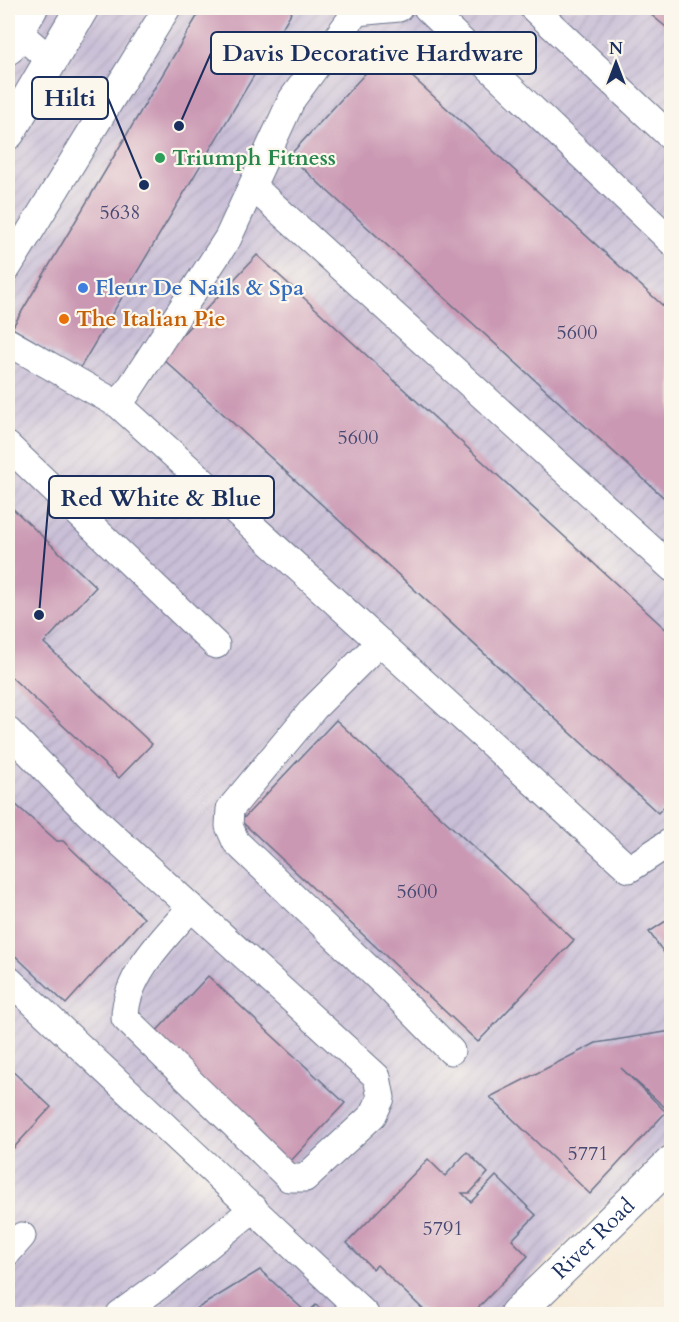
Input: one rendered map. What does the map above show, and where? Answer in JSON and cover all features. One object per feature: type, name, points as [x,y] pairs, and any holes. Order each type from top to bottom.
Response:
[{"type":"main road","points":[[8,133],[82,8]]},
{"type":"main road","name":"River Road","points":[[516,1314],[672,1161]]},
{"type":"street","points":[[8,267],[167,8]]},
{"type":"street","points":[[119,405],[228,238],[292,99],[356,12],[399,8]]},
{"type":"street","points":[[426,8],[672,242]]},
{"type":"street","points":[[533,8],[672,138]]},
{"type":"street","points":[[16,27],[50,60]]},
{"type":"street","points":[[252,186],[672,568]]},
{"type":"street","points":[[8,342],[119,405],[629,869],[672,841]]},
{"type":"street","points":[[8,446],[216,645]]},
{"type":"street","points":[[380,642],[314,708],[230,809],[229,826],[236,842],[392,991],[451,1052]]},
{"type":"street","points":[[8,731],[90,816],[377,1077],[381,1098],[373,1115],[305,1178],[289,1178],[125,1018],[125,1002],[151,953],[191,908]]},
{"type":"street","points":[[8,979],[365,1314]]},
{"type":"street","points":[[120,1314],[160,1286],[254,1208]]},
{"type":"path","points":[[668,1314],[672,1311]]},
{"type":"shaded area","points":[[8,8],[671,8],[671,1139],[494,1314],[8,1314]]},
{"type":"building","points":[[202,8],[294,8],[80,368],[12,328]]},
{"type":"building","points":[[643,8],[672,8],[672,32]]},
{"type":"building","points":[[385,52],[672,314],[672,505],[289,156]]},
{"type":"building","points":[[257,255],[672,635],[672,798],[658,813],[161,357]]},
{"type":"building","points":[[8,504],[96,587],[44,643],[152,744],[119,778],[8,674]]},
{"type":"building","points":[[336,720],[574,940],[478,1042],[241,821]]},
{"type":"building","points":[[15,804],[57,841],[63,841],[144,918],[66,1004],[8,949],[8,812]]},
{"type":"building","points":[[672,917],[672,964],[649,932]]},
{"type":"building","points":[[208,976],[345,1103],[288,1164],[151,1037]]},
{"type":"building","points":[[672,1031],[672,1108],[669,1111],[621,1068],[666,1112],[590,1194],[490,1097],[596,1043]]},
{"type":"building","points":[[8,1067],[51,1107],[8,1154]]},
{"type":"building","points":[[467,1152],[488,1173],[470,1193],[462,1193],[471,1202],[496,1176],[536,1215],[512,1240],[528,1256],[472,1314],[428,1314],[377,1265],[373,1269],[347,1243],[428,1159],[445,1176]]},
{"type":"building","points":[[260,1270],[307,1313],[316,1305],[326,1314],[188,1314]]},
{"type":"place","name":"Davis Decorative Hardware","points":[[179,126]]},
{"type":"place","name":"Triumph Fitness","points":[[160,158]]},
{"type":"place","name":"Hilti","points":[[144,185]]},
{"type":"place","name":"Fleur De Nails & Spa","points":[[83,288]]},
{"type":"place","name":"The Italian Pie","points":[[64,319]]},
{"type":"place","name":"Red White & Blue","points":[[39,615]]}]
